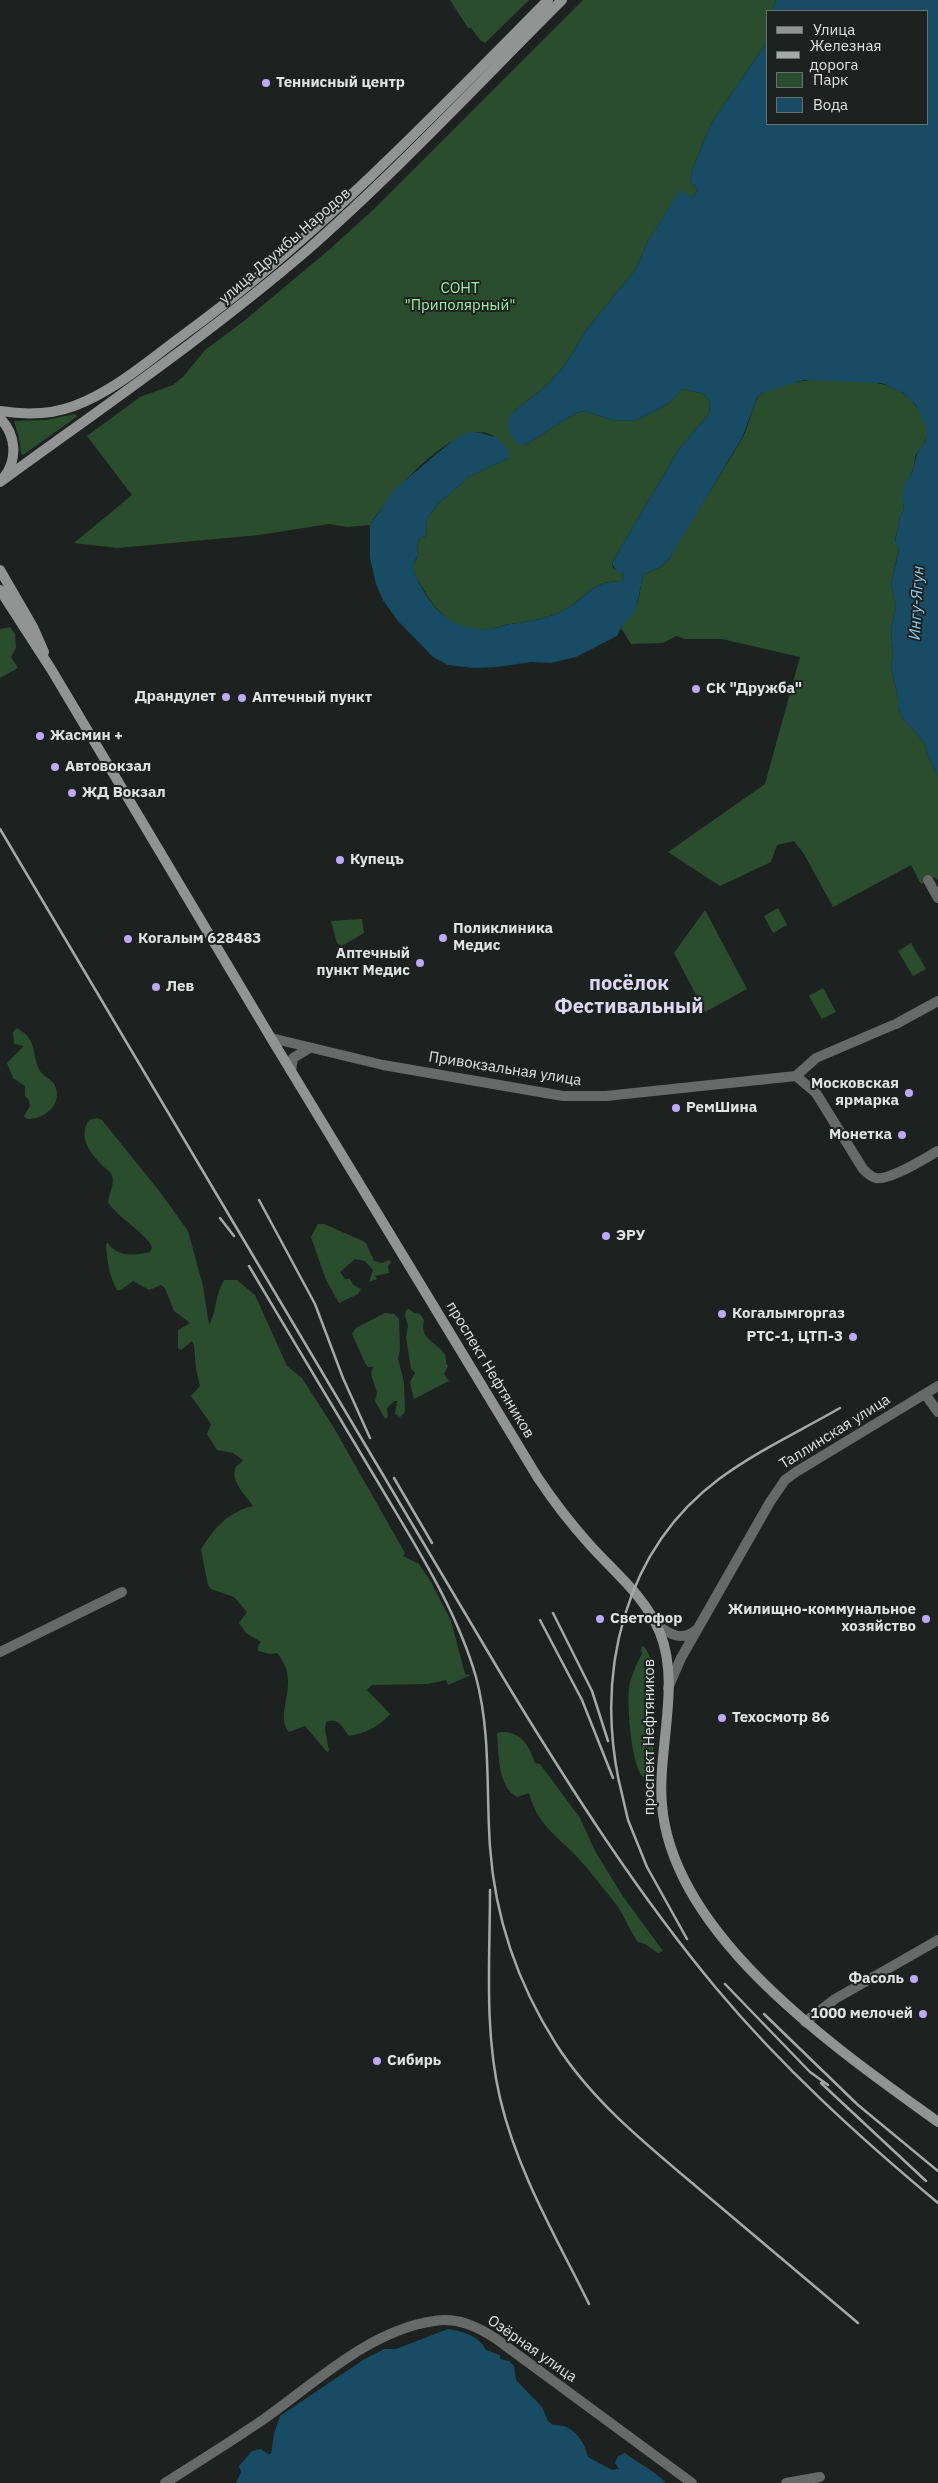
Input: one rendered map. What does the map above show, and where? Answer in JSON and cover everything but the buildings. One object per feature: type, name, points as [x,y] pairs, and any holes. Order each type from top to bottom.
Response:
[{"type":"main road","name":"улица Дружбы Народов","points":[[0,412],[42,413],[60,410],[89,400],[118,383],[220,308],[276,264],[360,187],[548,0]]},
{"type":"main road","name":"улица Дружбы Народов","points":[[0,482],[226,316],[306,250],[396,167],[562,0]]},
{"type":"main road","points":[[0,418],[11,436],[14,453],[9,469],[0,482]]},
{"type":"main road","points":[[0,570],[33,627],[51,669]]},
{"type":"main road","name":"проспект Нефтяников","points":[[0,590],[51,669],[271,1038],[542,1484],[573,1526],[640,1598],[656,1624],[666,1655],[667,1691],[661,1803],[666,1832],[677,1864],[699,1904],[726,1940],[767,1988],[845,2055],[938,2122]]},
{"type":"street","points":[[928,880],[938,898]]},
{"type":"street","points":[[938,1001],[894,1024],[816,1058],[796,1076],[816,1093],[863,1170],[874,1177],[892,1175],[938,1151]]},
{"type":"street","name":"Привокзальная улица","points":[[271,1038],[308,1048],[466,1081],[562,1096],[606,1096],[796,1076]]},
{"type":"street","points":[[291,1071],[292,1058],[308,1048]]},
{"type":"street","name":"Таллинская улица","points":[[667,1691],[679,1664],[699,1628],[770,1502],[785,1480],[938,1386]]},
{"type":"street","points":[[925,1394],[938,1412]]},
{"type":"street","points":[[0,1652],[122,1592]]},
{"type":"street","points":[[656,1624],[677,1636],[688,1635],[699,1628]]},
{"type":"street","points":[[805,2022],[821,2008],[842,1995],[938,1940]]},
{"type":"street","name":"Озёрная улица","points":[[164,2483],[237,2437],[363,2349],[391,2334],[434,2321],[450,2320],[480,2328],[495,2338],[692,2483]]},
{"type":"street","points":[[786,2483],[820,2477]]},
{"type":"green space","points":[[450,0],[529,0],[485,43],[481,41],[471,28],[468,28]]},
{"type":"green space","name":"СОНТ \"Приполярный\"","points":[[583,0],[776,0],[773,10],[766,10],[766,43],[712,122],[692,170],[690,181],[698,190],[692,198],[680,191],[648,241],[636,269],[587,329],[567,362],[548,384],[511,414],[525,445],[576,413],[585,411],[611,420],[635,421],[668,404],[682,389],[704,394],[710,401],[709,414],[679,449],[612,563],[613,568],[624,575],[621,582],[612,581],[598,585],[568,608],[554,615],[491,629],[476,630],[463,627],[452,622],[442,614],[425,593],[412,569],[413,564],[419,555],[417,547],[419,539],[426,536],[427,518],[439,503],[470,476],[509,458],[496,438],[479,432],[459,438],[437,451],[396,490],[370,525],[347,527],[329,524],[259,535],[117,548],[74,543],[132,495],[87,436],[140,397],[173,385],[183,377],[205,350],[244,321],[330,249],[375,208]]},
{"type":"green space","points":[[819,379],[874,382],[887,386],[909,398],[918,409],[925,423],[925,440],[916,454],[914,467],[905,489],[903,499],[904,510],[900,516],[895,541],[899,549],[891,584],[896,607],[891,628],[893,655],[891,667],[898,698],[898,708],[903,719],[924,742],[930,761],[938,776],[938,880],[934,877],[921,884],[911,865],[833,907],[804,854],[794,841],[777,845],[771,862],[720,886],[668,852],[765,784],[800,657],[722,639],[685,639],[676,636],[663,643],[631,644],[621,628],[638,602],[643,575],[661,567],[669,559],[743,437],[755,403],[760,395],[779,386]]},
{"type":"green space","points":[[75,414],[77,416],[75,418],[23,455],[21,453],[14,421],[46,420]]},
{"type":"green space","points":[[10,627],[15,634],[16,648],[11,657],[18,668],[0,678],[0,629]]},
{"type":"green space","points":[[778,908],[787,925],[773,933],[764,916]]},
{"type":"green space","points":[[705,910],[747,989],[705,1012],[674,953]]},
{"type":"green space","points":[[362,919],[364,933],[342,946],[337,943],[331,921]]},
{"type":"green space","points":[[911,943],[926,969],[913,976],[898,951]]},
{"type":"green space","points":[[823,988],[836,1012],[822,1019],[809,996]]},
{"type":"green space","points":[[17,1028],[31,1042],[40,1071],[53,1082],[57,1091],[55,1104],[51,1109],[40,1117],[33,1119],[27,1119],[24,1116],[30,1106],[29,1100],[25,1096],[25,1086],[13,1078],[7,1063],[24,1046],[14,1044],[13,1032]]},
{"type":"green space","points":[[97,1118],[102,1120],[160,1192],[188,1231],[203,1286],[209,1325],[224,1280],[237,1280],[255,1295],[287,1366],[302,1378],[334,1428],[405,1553],[403,1556],[419,1564],[431,1582],[451,1621],[465,1674],[471,1675],[448,1685],[446,1680],[428,1684],[372,1685],[367,1690],[390,1714],[371,1729],[349,1736],[337,1722],[326,1722],[325,1730],[329,1751],[327,1752],[305,1726],[289,1732],[285,1724],[284,1715],[288,1675],[284,1664],[277,1653],[270,1654],[258,1651],[258,1646],[261,1642],[246,1633],[239,1623],[247,1612],[234,1597],[211,1589],[208,1585],[201,1550],[210,1535],[222,1522],[236,1512],[253,1506],[235,1479],[236,1468],[243,1460],[233,1453],[217,1450],[207,1434],[211,1424],[191,1396],[200,1386],[194,1345],[192,1341],[181,1350],[178,1348],[178,1330],[190,1323],[174,1311],[165,1288],[161,1285],[149,1290],[133,1281],[121,1290],[117,1290],[114,1284],[109,1268],[106,1244],[108,1243],[116,1251],[126,1254],[150,1252],[152,1247],[108,1202],[112,1175],[89,1149],[85,1138],[86,1126],[89,1120]]},
{"type":"green space","points":[[318,1224],[324,1224],[366,1243],[374,1261],[382,1263],[389,1260],[391,1262],[388,1266],[389,1273],[375,1276],[377,1279],[369,1282],[373,1270],[365,1261],[355,1259],[340,1272],[345,1279],[350,1279],[353,1285],[361,1289],[358,1294],[339,1303],[326,1280],[311,1237]]},
{"type":"green space","points":[[409,1309],[414,1313],[420,1314],[424,1320],[425,1335],[445,1355],[448,1366],[444,1374],[449,1381],[414,1399],[410,1382],[415,1373],[411,1369],[406,1337],[408,1326],[405,1316],[406,1310]]},
{"type":"green space","points":[[385,1313],[394,1314],[399,1319],[400,1350],[398,1359],[404,1382],[405,1412],[400,1417],[395,1414],[397,1401],[394,1401],[387,1408],[388,1417],[385,1419],[375,1401],[377,1393],[371,1374],[373,1367],[368,1367],[365,1363],[352,1334],[356,1328]]},
{"type":"green space","points":[[643,1646],[648,1653],[651,1663],[654,1691],[653,1754],[649,1774],[644,1778],[636,1762],[629,1721],[629,1687],[636,1665],[642,1654],[641,1648]]},
{"type":"green space","points":[[497,1733],[513,1734],[527,1745],[535,1763],[540,1764],[580,1818],[595,1851],[622,1895],[663,1951],[658,1953],[645,1944],[638,1942],[624,1917],[601,1886],[578,1858],[542,1822],[529,1793],[517,1797],[510,1792],[502,1777],[500,1768]]},
{"type":"water","name":"Ингу-Ягун","points":[[776,0],[938,0],[938,776],[930,761],[924,742],[903,719],[898,708],[898,698],[891,667],[893,655],[891,628],[896,607],[891,584],[899,550],[895,542],[900,516],[904,510],[902,495],[905,484],[913,470],[917,453],[926,440],[926,427],[916,405],[903,393],[882,383],[804,380],[762,393],[757,398],[742,438],[669,559],[661,567],[643,575],[636,610],[617,636],[576,657],[551,663],[531,662],[497,667],[474,668],[448,665],[433,657],[398,621],[383,600],[376,584],[370,558],[370,525],[395,489],[452,441],[469,432],[481,433],[498,438],[509,452],[509,458],[470,476],[439,503],[427,518],[426,536],[419,539],[417,547],[419,555],[414,564],[414,572],[434,606],[449,619],[467,628],[492,629],[553,615],[574,604],[597,586],[604,583],[621,582],[624,575],[616,571],[612,563],[679,449],[709,414],[710,401],[704,394],[682,389],[668,404],[635,421],[611,420],[585,411],[576,413],[525,445],[519,445],[510,435],[508,423],[511,414],[548,384],[567,362],[587,329],[636,269],[648,241],[680,190],[692,198],[698,190],[690,181],[692,170],[712,122],[766,43],[766,125],[928,125],[928,10],[773,10]]},
{"type":"water","points":[[448,2329],[470,2335],[479,2341],[486,2350],[500,2355],[500,2359],[509,2361],[514,2366],[516,2380],[542,2407],[548,2421],[553,2425],[560,2425],[572,2430],[584,2445],[588,2457],[612,2470],[619,2469],[615,2463],[618,2456],[625,2453],[666,2483],[236,2483],[241,2472],[239,2466],[252,2451],[261,2449],[271,2454],[274,2434],[280,2416],[363,2360],[384,2349],[396,2349]]},
{"type":"railway","points":[[0,829],[507,1684],[606,1840],[687,1952],[767,2046],[879,2153],[938,2203]]},
{"type":"railway","points":[[259,1200],[315,1304],[343,1378],[370,1438]]},
{"type":"railway","points":[[220,1218],[234,1236]]},
{"type":"railway","points":[[249,1266],[434,1578],[468,1651],[481,1698],[484,1719],[490,1847],[497,1899],[511,1950],[530,1998],[542,2021],[570,2065],[621,2121],[858,2323]]},
{"type":"railway","points":[[619,1782],[613,1740],[612,1698],[615,1656],[625,1616],[640,1577],[660,1541],[686,1508],[719,1479],[763,1450],[840,1408]]},
{"type":"railway","points":[[394,1478],[432,1543]]},
{"type":"railway","points":[[553,1613],[592,1691],[608,1741]]},
{"type":"railway","points":[[540,1620],[582,1700],[613,1778]]},
{"type":"railway","points":[[618,1777],[628,1820],[647,1867],[687,1939]]},
{"type":"railway","points":[[490,1890],[490,2020],[495,2072],[500,2098],[516,2152],[527,2178],[589,2304]]},
{"type":"railway","points":[[725,1984],[810,2072],[828,2085]]},
{"type":"railway","points":[[764,2014],[858,2105],[938,2171]]},
{"type":"railway","points":[[821,2083],[926,2181]]},
{"type":"place","name":"Теннисный центр","points":[[266,83]]},
{"type":"place","name":"СК \"Дружба\"","points":[[696,689]]},
{"type":"place","name":"Драндулет","points":[[226,697]]},
{"type":"place","name":"Аптечный пункт","points":[[242,698]]},
{"type":"place","name":"Жасмин +","points":[[40,736]]},
{"type":"place","name":"Автовокзал","points":[[55,767]]},
{"type":"place","name":"ЖД Вокзал","points":[[72,793]]},
{"type":"place","name":"Купецъ","points":[[340,860]]},
{"type":"place","name":"Поликлиника Медис","points":[[443,938]]},
{"type":"place","name":"Когалым 628483","points":[[128,939]]},
{"type":"place","name":"Аптечный пункт Медис","points":[[420,963]]},
{"type":"place","name":"Лев","points":[[156,987]]},
{"type":"place","name":"Московская ярмарка","points":[[909,1093]]},
{"type":"place","name":"РемШина","points":[[676,1108]]},
{"type":"place","name":"Монетка","points":[[902,1135]]},
{"type":"place","name":"ЭРУ","points":[[606,1236]]},
{"type":"place","name":"Когалымгоргаз","points":[[722,1314]]},
{"type":"place","name":"РТС-1, ЦТП-3","points":[[853,1337]]},
{"type":"place","name":"Светофор","points":[[600,1619]]},
{"type":"place","name":"Жилищно-коммунальное хозяйство","points":[[926,1619]]},
{"type":"place","name":"Техосмотр 86","points":[[722,1718]]},
{"type":"place","name":"Фасоль","points":[[914,1979]]},
{"type":"place","name":"1000 мелочей","points":[[923,2014]]},
{"type":"place","name":"Сибирь","points":[[377,2061]]},
{"type":"district","name":"посёлок Фестивальный","points":[[629,996]]}]
